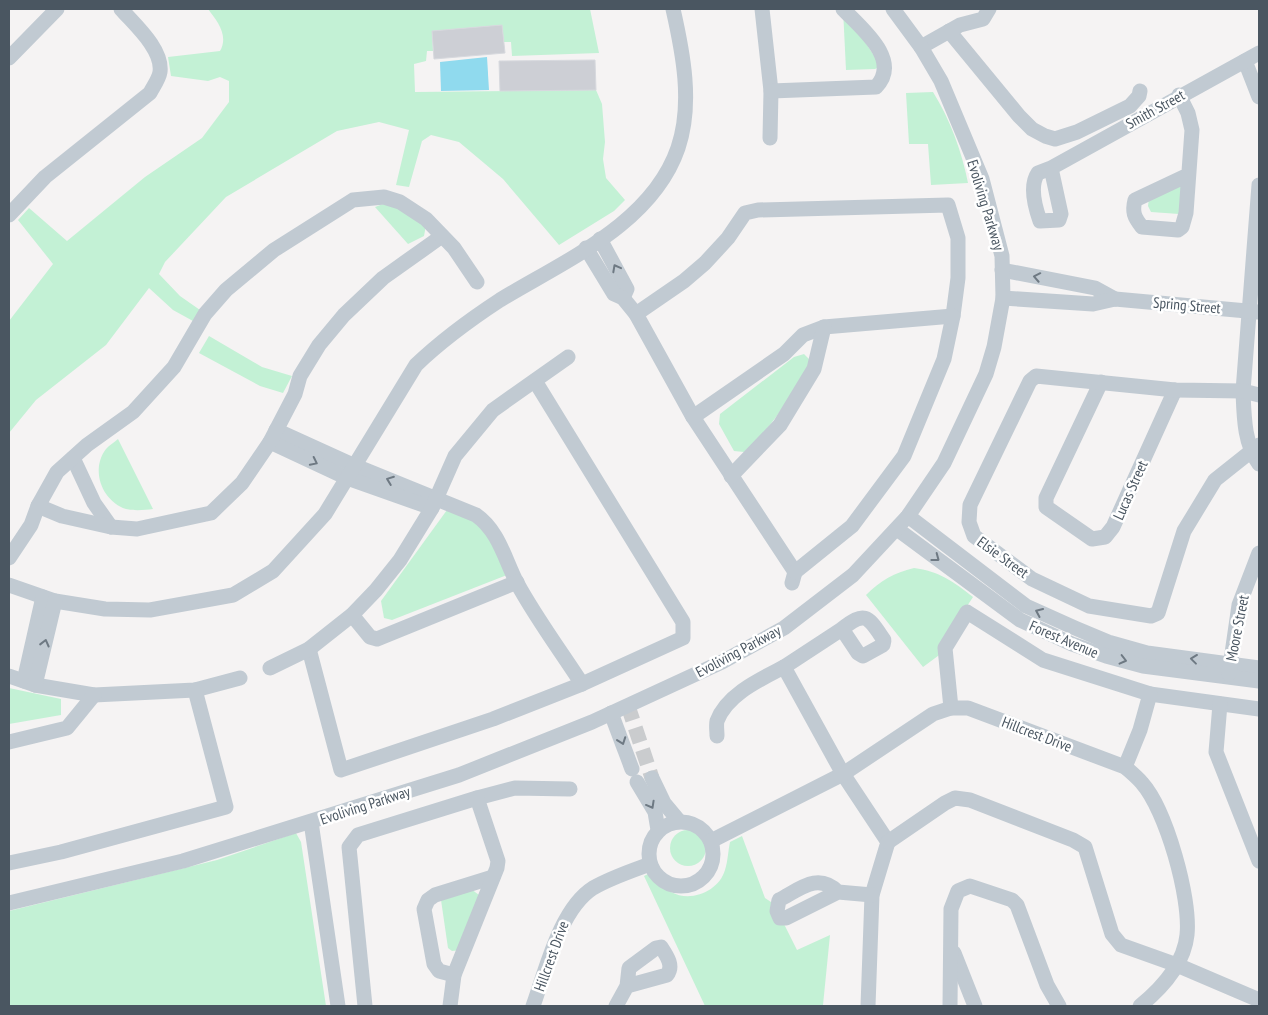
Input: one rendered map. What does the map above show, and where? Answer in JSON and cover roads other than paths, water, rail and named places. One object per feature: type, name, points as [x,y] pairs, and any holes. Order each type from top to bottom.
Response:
[{"type":"street","points":[[9,58],[57,9]]},
{"type":"street","points":[[9,215],[45,177],[150,93],[160,74],[159,59],[150,43],[121,9]]},
{"type":"street","points":[[9,585],[49,599],[105,608],[150,610],[232,595],[273,571],[325,514],[416,366],[433,349],[498,302],[600,239],[632,214],[655,189],[669,167],[678,147],[684,115],[684,72],[674,9]]},
{"type":"street","points":[[762,9],[771,91],[770,138]]},
{"type":"street","points":[[771,91],[876,87],[882,81],[885,61],[882,52],[844,9]]},
{"type":"street","name":"Evoliving Parkway","points":[[9,903],[183,861],[458,775],[611,713],[722,662],[784,628],[853,575],[908,516],[944,463],[986,374],[994,347],[1003,298],[1002,256],[982,179],[941,81],[921,48],[893,9]]},
{"type":"street","points":[[921,48],[949,31],[983,19],[989,9]]},
{"type":"street","points":[[949,31],[1019,116],[1032,130],[1045,136],[1055,139],[1077,132],[1130,106],[1139,96],[1140,92]]},
{"type":"street","name":"Smith Street","points":[[1051,168],[1259,53]]},
{"type":"street","points":[[1245,60],[1259,97]]},
{"type":"street","points":[[1179,96],[1188,113],[1192,130],[1188,175]]},
{"type":"street","points":[[1256,454],[1244,417],[1243,391],[1254,311],[1259,185]]},
{"type":"street","points":[[9,558],[31,525],[38,506],[57,472],[72,458],[133,412],[174,367],[201,319],[226,290],[274,250],[353,200],[384,197],[400,202],[426,219],[454,248],[477,282]]},
{"type":"street","points":[[586,248],[614,294],[623,298],[636,314],[693,417],[793,578],[852,526],[904,456],[944,359],[953,316],[958,278],[958,238],[948,205],[941,204],[758,210],[745,213],[728,238],[705,263],[684,281],[636,314]]},
{"type":"street","points":[[38,506],[62,516],[112,527],[137,529],[211,513],[242,483],[273,436],[295,394],[300,376],[319,346],[344,316],[383,278],[442,236]]},
{"type":"street","points":[[600,239],[627,289],[623,298]]},
{"type":"street","name":"Spring Street","points":[[1002,270],[1095,288],[1115,299]]},
{"type":"street","name":"Spring Street","points":[[1003,298],[1093,304],[1115,299],[1254,311]]},
{"type":"street","points":[[693,417],[784,354],[803,335],[824,327],[953,316]]},
{"type":"street","points":[[731,476],[780,425],[814,369],[824,327]]},
{"type":"street","points":[[270,668],[310,650],[352,616],[400,560],[433,503],[455,456],[493,410],[568,358]]},
{"type":"street","name":"Elsie Street","points":[[1256,454],[1215,480],[1184,531],[1158,612],[1151,616],[1089,606],[1032,579],[974,536],[969,522],[970,505],[1030,381],[1036,376],[1046,375],[1174,390],[1243,391],[1259,395]]},
{"type":"street","points":[[310,650],[341,770],[494,719],[582,684],[682,638],[683,622],[535,381]]},
{"type":"street","name":"Lucas Street","points":[[1102,382],[1046,498],[1046,507],[1092,539],[1105,537],[1113,527],[1174,390]]},
{"type":"street","points":[[273,436],[350,472],[433,503],[476,515],[486,522],[507,556],[517,582],[582,684]]},
{"type":"street","points":[[72,458],[94,503],[112,527]]},
{"type":"street","name":"Forest Avenue","points":[[908,516],[986,586]]},
{"type":"street","name":"Forest Avenue","points":[[897,529],[986,586],[1108,642],[1147,653],[1230,670],[1259,680]]},
{"type":"street","name":"Moore Street","points":[[1230,670],[1238,605],[1259,553]]},
{"type":"street","points":[[352,616],[370,636],[378,639],[517,582]]},
{"type":"street","points":[[951,708],[945,648],[967,612],[986,586]]},
{"type":"street","points":[[29,683],[49,599]]},
{"type":"street","points":[[967,612],[1043,660],[1150,694],[1259,708]]},
{"type":"street","points":[[717,736],[717,722],[725,708],[747,688],[842,629]]},
{"type":"street","points":[[784,666],[843,774],[888,842]]},
{"type":"street","name":"Forest Avenue","points":[[1230,670],[1259,668]]},
{"type":"street","points":[[9,676],[29,683],[94,696],[195,690],[240,678]]},
{"type":"street","points":[[9,863],[61,852],[226,807],[195,690]]},
{"type":"street","points":[[1125,767],[1140,730],[1150,694]]},
{"type":"street","points":[[9,742],[67,728],[94,696]]},
{"type":"street","points":[[1220,704],[1216,752],[1259,861]]},
{"type":"street","name":"Hillcrest Drive","points":[[711,841],[843,774],[934,714],[951,708],[968,708],[1125,767],[1143,784],[1165,824],[1183,890],[1187,935],[1173,973],[1141,1006]]},
{"type":"street","points":[[611,713],[655,812],[658,830],[648,849],[650,864],[658,877],[672,885],[688,885],[702,878],[708,871],[713,857],[711,841],[701,829],[687,822],[679,821],[658,830]]},
{"type":"street","points":[[640,776],[679,821]]},
{"type":"street","points":[[365,1006],[349,847],[358,835],[515,788],[570,790]]},
{"type":"street","points":[[450,1006],[454,975],[470,941],[498,860],[477,798]]},
{"type":"street","points":[[868,1006],[872,895],[888,842],[955,798],[970,800],[1073,840],[1085,847],[1112,934],[1122,945],[1177,965],[1259,1000]]},
{"type":"street","points":[[311,822],[338,1006]]},
{"type":"street","name":"Hillcrest Drive","points":[[533,1006],[567,914],[576,902],[594,887],[650,864]]},
{"type":"street","points":[[454,975],[439,971],[434,964],[424,909],[428,900],[435,895],[493,877]]},
{"type":"street","points":[[950,1006],[951,909],[958,891],[970,886],[1012,900],[1018,905],[1040,967],[1059,1006]]},
{"type":"street","points":[[838,892],[872,895]]},
{"type":"street","points":[[952,947],[975,1006]]},
{"type":"street","points":[[616,1006],[627,986]]},
{"type":"water","points":[[487,57],[489,90],[441,91],[440,62]]},
{"type":"tunnel","points":[[628,706],[652,778]]}]
